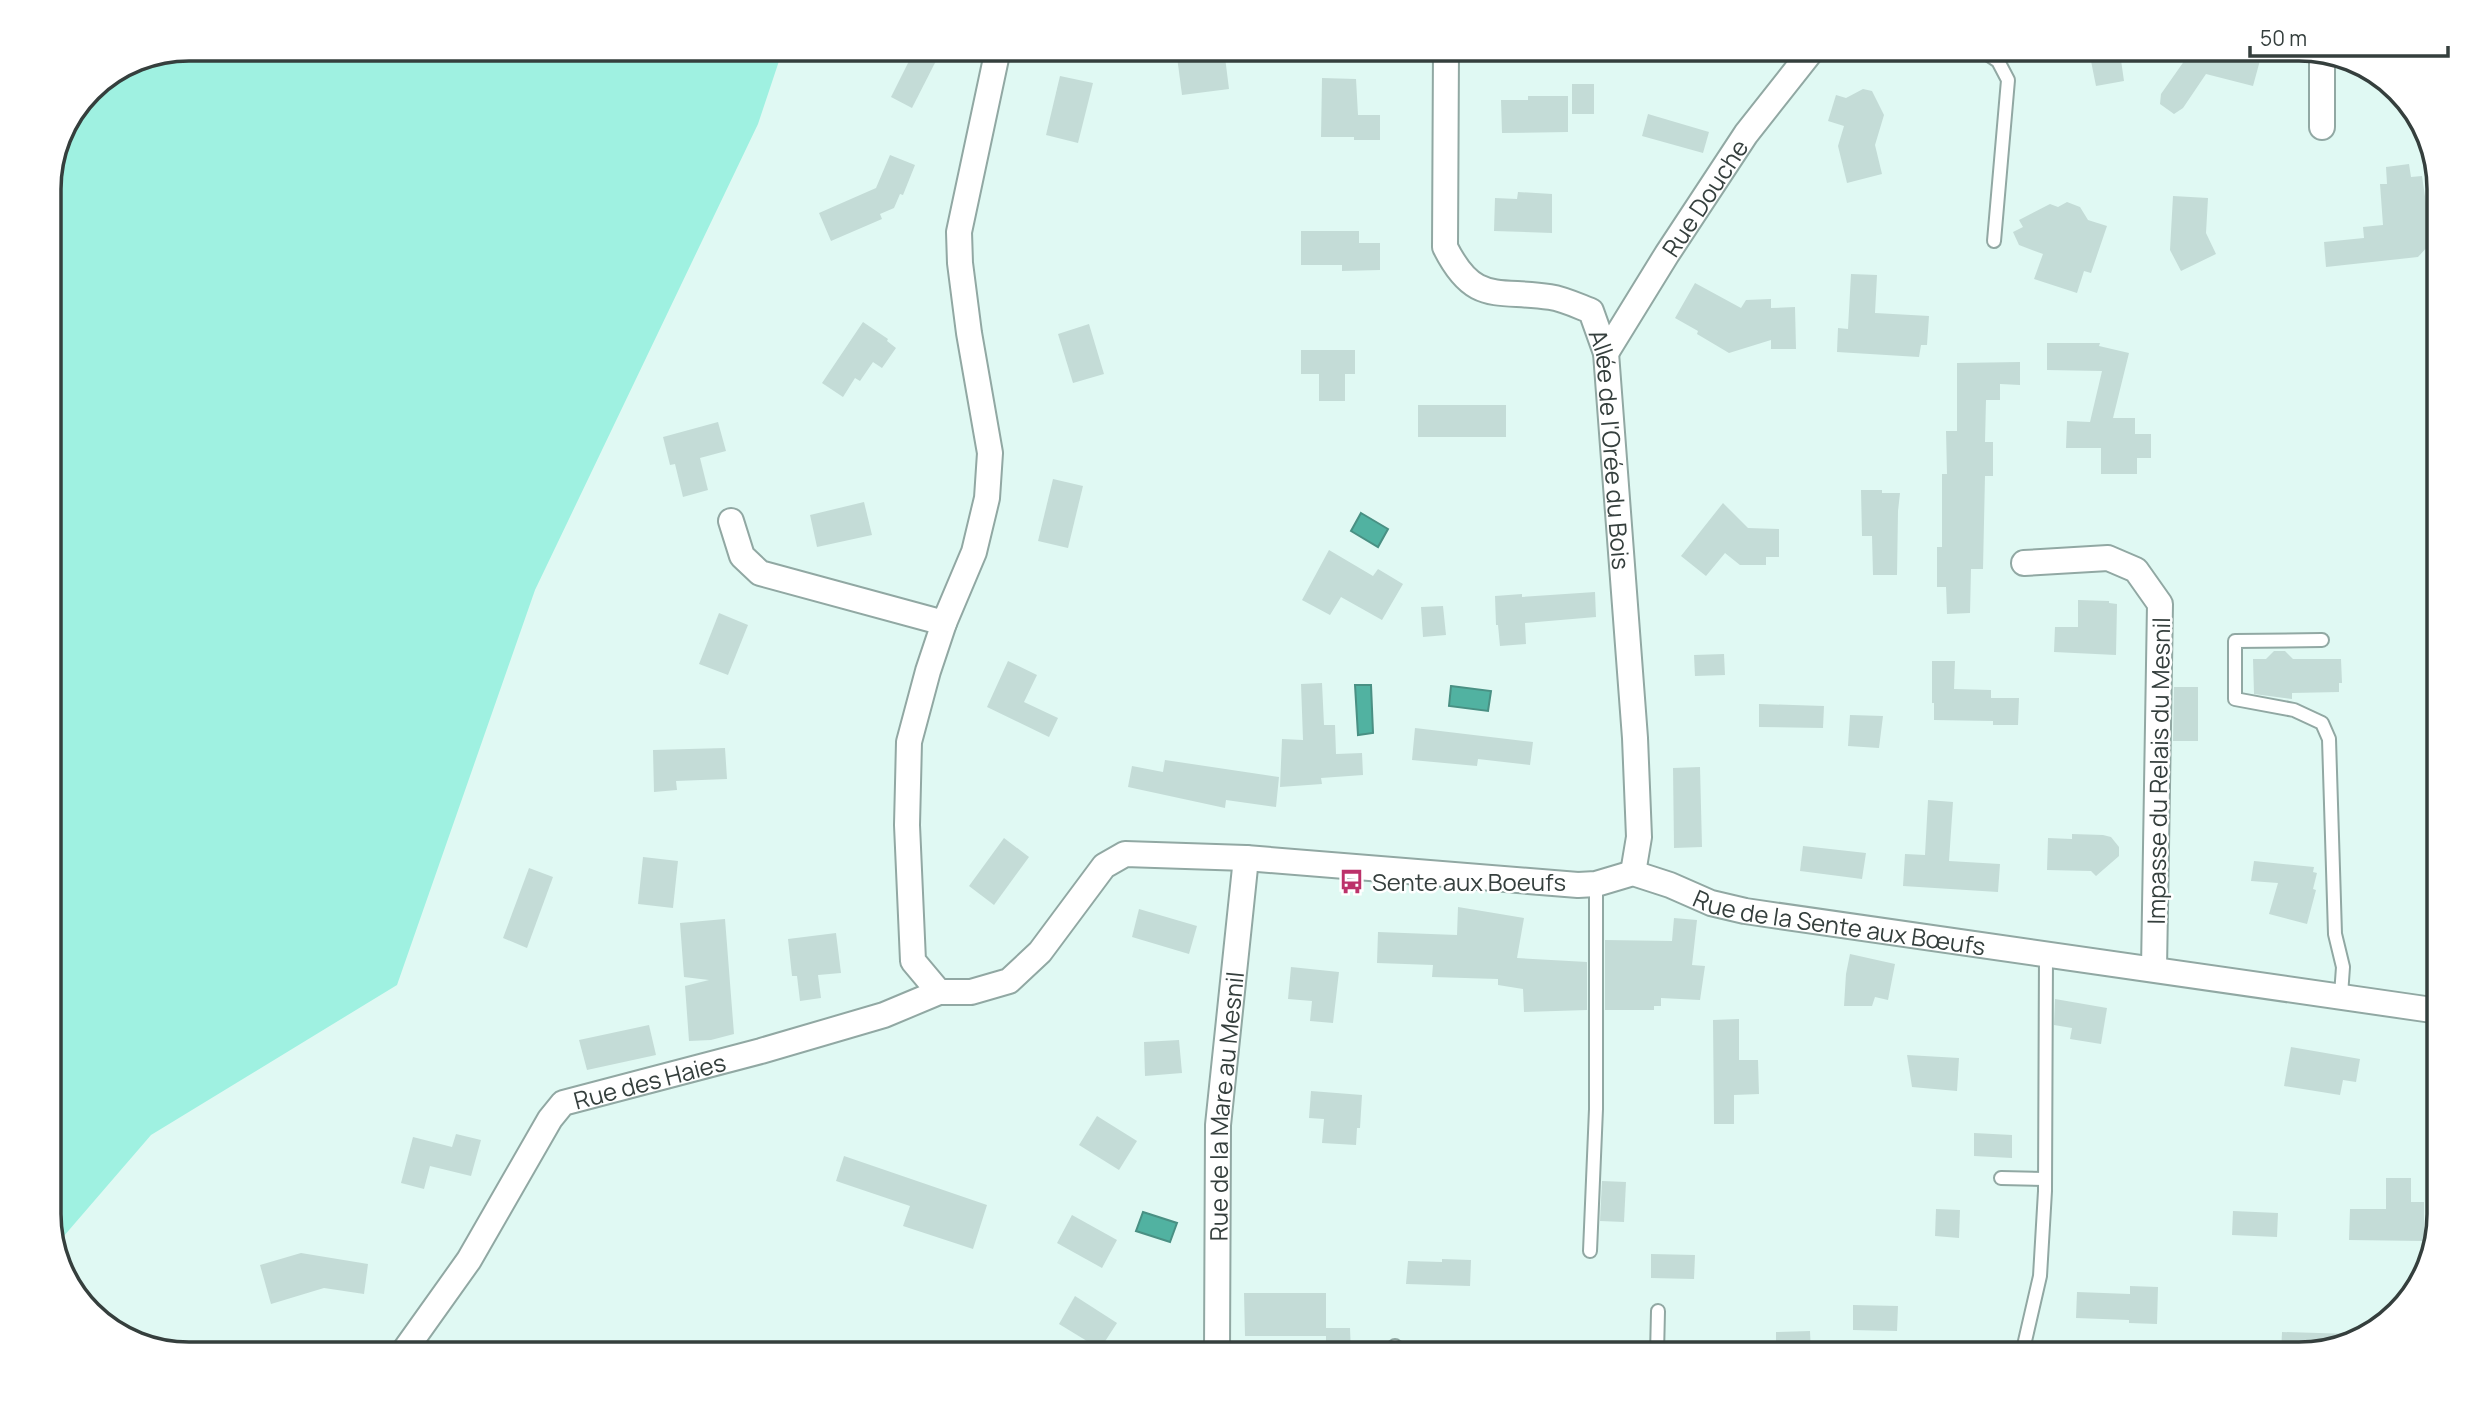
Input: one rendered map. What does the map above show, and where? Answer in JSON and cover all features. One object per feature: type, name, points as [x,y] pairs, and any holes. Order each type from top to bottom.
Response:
[{"type":"street","points":[[995,61],[959,232],[969,333],[990,453],[988,498],[974,552],[928,671],[909,742],[907,825],[913,961],[939,992],[971,992],[1009,981],[1040,952],[1104,866],[1125,854],[1246,858],[1578,885],[1595,884],[1633,873]]},
{"type":"street","name":"Allée de l'Orée du Bois","points":[[1446,61],[1445,247],[1456,269],[1473,286],[1494,293],[1553,297],[1591,311],[1606,354],[1635,738],[1639,836],[1633,873]]},
{"type":"street","name":"Rue Douche","points":[[1606,354],[1667,254],[1746,134],[1804,61]]},
{"type":"street","points":[[2322,64],[2322,127]]},
{"type":"street","points":[[731,521],[742,555],[760,573],[944,624]]},
{"type":"street","name":"Impasse du Relais du Mesnil","points":[[2024,563],[2108,558],[2136,570],[2160,604],[2154,969]]},
{"type":"street","name":"Rue de la Mare au Mesnil","points":[[1217,1342],[1218,1125],[1246,858]]},
{"type":"street","name":"Rue de la Sente aux Bœufs","points":[[1633,873],[1670,885],[1711,904],[1745,912],[2427,1009]]},
{"type":"street","name":"Rue des Haies","points":[[411,1342],[469,1260],[550,1119],[563,1103],[761,1051],[884,1015],[939,992]]},
{"type":"lane","points":[[1994,241],[2008,80],[1998,61]]},
{"type":"lane","points":[[2322,640],[2235,641],[2235,699],[2294,710],[2322,723],[2329,739],[2335,934],[2343,967],[2341,995]]},
{"type":"lane","points":[[1590,1251],[1596,1108],[1595,884]]},
{"type":"lane","points":[[2025,1342],[2040,1276],[2045,1179],[2046,955]]},
{"type":"lane","points":[[2001,1178],[2045,1179]]},
{"type":"lane","points":[[1657,1342],[1658,1311]]},
{"type":"shaded area","points":[[779,61],[758,124],[535,590],[397,985],[151,1135],[64,1236],[62,173],[78,125],[93,105],[118,83],[140,71],[173,62]]},
{"type":"shaded area","points":[[1361,513],[1388,529],[1378,547],[1351,531]]},
{"type":"shaded area","points":[[1355,685],[1371,685],[1373,733],[1358,735]]},
{"type":"shaded area","points":[[1451,686],[1491,691],[1488,711],[1449,706]]},
{"type":"shaded area","points":[[1143,1212],[1177,1223],[1170,1242],[1136,1231]]},
{"type":"building","points":[[909,61],[936,61],[912,108],[891,97]]},
{"type":"building","points":[[1178,61],[1226,61],[1229,89],[1182,95]]},
{"type":"building","points":[[2091,61],[2121,61],[2124,81],[2096,86]]},
{"type":"building","points":[[2184,61],[2260,61],[2253,86],[2206,74],[2183,108],[2174,114],[2160,104],[2161,94]]},
{"type":"building","points":[[1060,76],[1093,83],[1078,143],[1046,135]]},
{"type":"building","points":[[1322,78],[1356,79],[1358,115],[1380,115],[1380,140],[1321,137]]},
{"type":"building","points":[[1572,84],[1594,84],[1594,114],[1572,114]]},
{"type":"building","points":[[1863,89],[1872,91],[1884,115],[1875,145],[1882,174],[1847,183],[1838,146],[1844,126],[1828,121],[1836,95],[1846,98]]},
{"type":"building","points":[[1528,96],[1568,96],[1568,132],[1502,133],[1501,100],[1528,100]]},
{"type":"building","points":[[1648,114],[1709,132],[1703,153],[1642,136]]},
{"type":"building","points":[[890,155],[915,165],[903,195],[900,194],[894,208],[880,214],[882,219],[831,241],[819,213],[876,188]]},
{"type":"building","points":[[2409,164],[2411,177],[2422,176],[2426,204],[2426,248],[2418,257],[2326,267],[2324,242],[2364,238],[2363,227],[2383,225],[2380,184],[2387,184],[2386,167]]},
{"type":"building","points":[[1518,192],[1552,194],[1552,233],[1494,231],[1495,198],[1517,199]]},
{"type":"building","points":[[2173,196],[2208,198],[2206,233],[2216,254],[2181,271],[2170,250]]},
{"type":"building","points":[[2067,202],[2080,207],[2088,220],[2107,226],[2091,273],[2084,271],[2077,293],[2034,279],[2043,254],[2019,245],[2013,232],[2023,227],[2019,220],[2050,204],[2058,207]]},
{"type":"building","points":[[1301,231],[1359,231],[1359,243],[1380,243],[1380,270],[1342,271],[1342,265],[1301,265]]},
{"type":"building","points":[[1851,274],[1877,275],[1875,313],[1929,316],[1927,345],[1921,345],[1919,357],[1837,352],[1838,328],[1848,329]]},
{"type":"building","points":[[1695,283],[1741,308],[1746,300],[1771,299],[1771,308],[1795,307],[1796,349],[1771,349],[1771,340],[1729,353],[1697,334],[1698,331],[1675,318]]},
{"type":"building","points":[[863,322],[888,339],[896,348],[882,368],[873,362],[860,381],[855,378],[843,397],[822,383]]},
{"type":"building","points":[[1089,324],[1104,374],[1073,383],[1058,334]]},
{"type":"building","points":[[2047,343],[2100,343],[2099,346],[2129,353],[2113,418],[2135,418],[2135,434],[2151,434],[2151,458],[2137,458],[2137,474],[2101,474],[2101,448],[2066,448],[2067,421],[2090,422],[2102,371],[2047,370]]},
{"type":"building","points":[[1301,350],[1355,350],[1355,374],[1345,374],[1345,401],[1319,401],[1319,374],[1301,374]]},
{"type":"building","points":[[2020,362],[2020,385],[2000,384],[2000,400],[1986,400],[1985,442],[1993,442],[1993,476],[1985,476],[1983,569],[1971,569],[1970,613],[1947,614],[1946,587],[1937,587],[1937,547],[1942,547],[1942,474],[1947,474],[1946,431],[1957,431],[1957,363]]},
{"type":"building","points":[[1418,405],[1506,405],[1506,437],[1418,437]]},
{"type":"building","points":[[718,422],[726,451],[700,458],[708,490],[683,497],[675,464],[670,465],[663,437]]},
{"type":"building","points":[[1053,479],[1083,486],[1068,548],[1038,541]]},
{"type":"building","points":[[1861,490],[1900,493],[1897,575],[1873,575],[1872,536],[1862,536]]},
{"type":"building","points":[[864,502],[872,535],[817,547],[810,515]]},
{"type":"building","points":[[1723,503],[1748,528],[1779,529],[1779,557],[1766,557],[1766,565],[1740,565],[1725,553],[1706,576],[1681,556]]},
{"type":"building","points":[[1329,550],[1373,576],[1378,569],[1403,584],[1382,620],[1341,597],[1330,615],[1302,600]]},
{"type":"building","points":[[1595,592],[1596,617],[1525,623],[1526,644],[1500,646],[1495,596]]},
{"type":"building","points":[[2078,600],[2109,601],[2117,604],[2116,655],[2054,652],[2055,627],[2078,627]]},
{"type":"building","points":[[1443,606],[1446,635],[1423,637],[1421,607]]},
{"type":"building","points":[[719,613],[748,625],[728,675],[699,664]]},
{"type":"building","points":[[2274,651],[2285,651],[2293,659],[2341,659],[2342,683],[2339,683],[2339,692],[2292,693],[2292,699],[2254,694],[2253,659],[2266,659]]},
{"type":"building","points":[[1724,654],[1725,675],[1695,676],[1694,655]]},
{"type":"building","points":[[1008,661],[1037,675],[1024,702],[1058,718],[1049,737],[987,707]]},
{"type":"building","points":[[1932,661],[1955,661],[1954,689],[1991,690],[1991,698],[2019,698],[2018,725],[1993,725],[1993,721],[1934,720]]},
{"type":"building","points":[[1322,683],[1324,725],[1335,725],[1336,754],[1362,753],[1363,775],[1321,778],[1322,784],[1280,787],[1282,739],[1303,740],[1301,684]]},
{"type":"building","points":[[2174,687],[2198,687],[2198,741],[2173,741]]},
{"type":"building","points":[[1759,704],[1824,706],[1823,728],[1759,727]]},
{"type":"building","points":[[1850,715],[1883,716],[1879,748],[1848,746]]},
{"type":"building","points":[[1415,728],[1533,742],[1530,765],[1478,759],[1477,766],[1412,760]]},
{"type":"building","points":[[725,748],[727,779],[676,781],[677,790],[654,792],[653,750]]},
{"type":"building","points":[[1165,760],[1279,777],[1276,807],[1226,800],[1225,808],[1128,787],[1132,766],[1163,772]]},
{"type":"building","points":[[1700,767],[1702,847],[1674,848],[1673,768]]},
{"type":"building","points":[[1928,800],[1953,802],[1949,861],[2000,864],[1998,892],[1903,886],[1905,854],[1925,855]]},
{"type":"building","points":[[2072,834],[2111,837],[2119,847],[2119,856],[2096,876],[2091,871],[2047,870],[2048,838],[2072,839]]},
{"type":"building","points":[[1004,838],[1029,857],[994,905],[969,886]]},
{"type":"building","points":[[1803,846],[1866,853],[1862,879],[1800,871]]},
{"type":"building","points":[[643,857],[678,861],[673,908],[638,904]]},
{"type":"building","points":[[2254,861],[2314,867],[2313,872],[2317,873],[2313,889],[2316,890],[2307,924],[2269,914],[2278,883],[2251,881]]},
{"type":"building","points":[[529,868],[553,877],[527,948],[503,938]]},
{"type":"building","points":[[1458,907],[1524,918],[1517,958],[1587,962],[1587,1010],[1524,1012],[1523,989],[1498,985],[1498,979],[1432,977],[1433,965],[1377,963],[1378,932],[1457,935]]},
{"type":"building","points":[[1139,909],[1197,926],[1189,954],[1132,937]]},
{"type":"building","points":[[1674,918],[1697,920],[1692,965],[1705,966],[1700,1000],[1661,998],[1661,1006],[1654,1006],[1654,1010],[1605,1010],[1605,940],[1672,941]]},
{"type":"building","points":[[725,919],[734,1034],[711,1040],[689,1041],[685,986],[709,980],[684,977],[680,923]]},
{"type":"building","points":[[836,933],[841,973],[818,975],[821,998],[800,1001],[797,976],[792,976],[788,939]]},
{"type":"building","points":[[1850,954],[1895,964],[1888,1000],[1875,997],[1872,1006],[1844,1006]]},
{"type":"building","points":[[1291,967],[1339,972],[1333,1023],[1310,1021],[1312,1001],[1288,999]]},
{"type":"building","points":[[2055,999],[2107,1008],[2101,1044],[2070,1039],[2072,1028],[2054,1025]]},
{"type":"building","points":[[1739,1019],[1739,1060],[1758,1060],[1759,1094],[1734,1095],[1734,1124],[1714,1124],[1713,1020]]},
{"type":"building","points":[[649,1025],[656,1055],[587,1070],[579,1040]]},
{"type":"building","points":[[1179,1040],[1182,1073],[1145,1076],[1144,1042]]},
{"type":"building","points":[[2291,1047],[2360,1059],[2356,1082],[2343,1080],[2340,1095],[2284,1086]]},
{"type":"building","points":[[1907,1055],[1959,1058],[1957,1091],[1912,1087]]},
{"type":"building","points":[[1311,1091],[1362,1095],[1356,1145],[1322,1143],[1324,1119],[1309,1118]]},
{"type":"building","points":[[1097,1116],[1137,1141],[1119,1170],[1079,1145]]},
{"type":"building","points":[[1974,1133],[2012,1135],[2012,1158],[1974,1156]]},
{"type":"building","points":[[456,1134],[481,1140],[471,1176],[430,1166],[424,1189],[401,1183],[413,1137],[452,1147]]},
{"type":"building","points":[[844,1156],[987,1205],[973,1249],[903,1226],[910,1206],[836,1181]]},
{"type":"building","points":[[2386,1178],[2411,1178],[2411,1202],[2424,1202],[2423,1241],[2349,1240],[2350,1209],[2386,1209]]},
{"type":"building","points":[[1602,1181],[1626,1182],[1624,1222],[1600,1221]]},
{"type":"building","points":[[1936,1209],[1960,1210],[1959,1238],[1935,1236]]},
{"type":"building","points":[[2233,1211],[2278,1213],[2277,1237],[2232,1235]]},
{"type":"building","points":[[1072,1215],[1117,1240],[1102,1268],[1057,1243]]},
{"type":"building","points":[[301,1253],[368,1264],[364,1294],[324,1288],[271,1304],[260,1265]]},
{"type":"building","points":[[1651,1254],[1695,1255],[1694,1279],[1651,1278]]},
{"type":"building","points":[[1442,1259],[1471,1260],[1470,1286],[1406,1284],[1408,1261],[1442,1262]]},
{"type":"building","points":[[2130,1286],[2158,1287],[2157,1324],[2076,1318],[2077,1292],[2130,1294]]},
{"type":"building","points":[[1244,1293],[1326,1293],[1326,1328],[1350,1328],[1351,1342],[1326,1342],[1326,1336],[1245,1336]]},
{"type":"building","points":[[1075,1296],[1117,1323],[1105,1342],[1089,1342],[1059,1324]]},
{"type":"building","points":[[1853,1305],[1898,1306],[1897,1331],[1853,1330]]},
{"type":"building","points":[[1810,1331],[1810,1342],[1776,1342],[1776,1332]]},
{"type":"building","points":[[2282,1332],[2342,1334],[2315,1341],[2282,1342]]},
{"type":"place","name":"Sente aux Boeufs","points":[[1352,881]]}]
